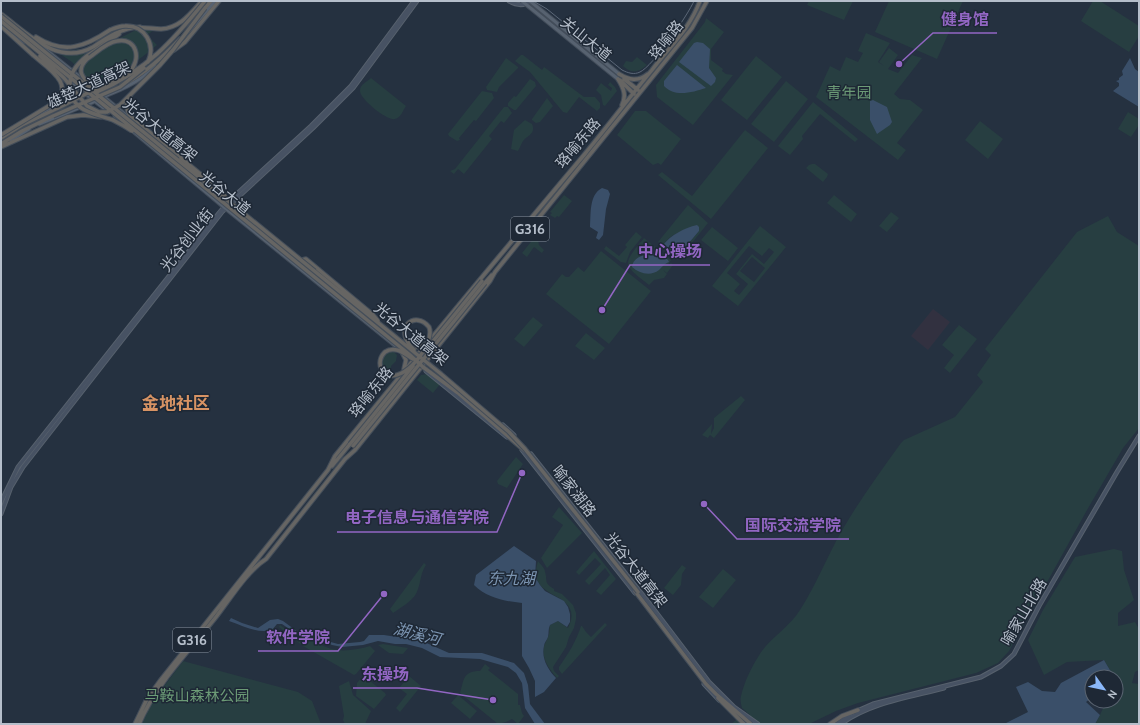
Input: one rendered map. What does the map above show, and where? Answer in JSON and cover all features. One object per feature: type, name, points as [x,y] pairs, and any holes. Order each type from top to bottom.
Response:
[{"type":"highway","points":[[1,14],[42,44],[64,53],[77,53],[84,51],[121,31],[131,28],[162,29],[175,26],[184,20],[204,1]]},
{"type":"highway","name":"雄楚大道高架","points":[[1,137],[58,108],[104,89],[143,66],[156,56],[174,38],[204,1]]},
{"type":"highway","name":"雄楚大道高架","points":[[1,146],[34,124],[120,87],[141,74],[167,52],[211,1]]},
{"type":"highway","points":[[169,54],[185,42],[219,1]]},
{"type":"highway","name":"珞喻路","points":[[640,85],[681,36],[700,1]]},
{"type":"highway","name":"珞喻路","points":[[641,92],[692,28],[707,1]]},
{"type":"highway","points":[[20,37],[64,78],[87,106],[94,110],[103,112],[113,110],[134,91],[173,50],[205,8]]},
{"type":"highway","points":[[1,14],[39,39],[61,47],[81,46],[110,30],[122,26],[130,26],[141,30],[147,36],[150,44],[150,59],[140,72],[120,87]]},
{"type":"highway","name":"光谷大道高架","points":[[1,14],[116,110],[426,362],[509,432],[525,449],[648,604],[707,683],[752,724]]},
{"type":"highway","points":[[1,24],[58,76],[62,89],[60,96],[55,102],[1,137]]},
{"type":"highway","name":"光谷大道高架","points":[[1,24],[20,37],[386,335],[422,367],[458,393],[524,450],[647,605],[706,684],[752,724]]},
{"type":"highway","points":[[140,28],[132,29],[115,36],[82,59],[73,71],[70,86],[72,95],[77,105],[88,113],[118,122],[144,139]]},
{"type":"highway","points":[[58,108],[71,102],[91,92],[97,89],[117,80],[133,69],[137,60],[136,51],[131,45],[122,40],[110,43],[87,59],[81,70],[88,83],[94,88],[99,94],[111,104],[116,110]]},
{"type":"highway","points":[[619,76],[636,80],[645,76],[652,70]]},
{"type":"highway","points":[[619,76],[641,92]]},
{"type":"highway","points":[[619,76],[637,96]]},
{"type":"highway","points":[[616,116],[624,100],[623,86],[619,76]]},
{"type":"highway","name":"珞喻东路","points":[[135,724],[147,699],[160,681],[328,470],[335,456],[412,360],[616,116],[640,85]]},
{"type":"highway","points":[[134,91],[127,102],[127,109],[130,116],[210,182],[237,208]]},
{"type":"highway","name":"珞喻东路","points":[[139,724],[150,701],[182,658],[241,584],[259,563],[266,559],[345,459],[355,450],[490,281],[495,272],[641,92]]},
{"type":"highway","points":[[1,146],[67,117],[83,115],[101,117]]},
{"type":"highway","points":[[302,260],[306,259],[372,314],[387,330]]},
{"type":"highway","points":[[328,470],[352,445],[483,282],[490,267]]},
{"type":"highway","points":[[345,459],[352,445],[420,359],[483,282],[495,272]]},
{"type":"highway","points":[[422,367],[419,363],[414,360],[409,357],[403,352],[395,349],[389,350],[383,354],[380,360],[380,366],[386,374],[395,376],[403,373],[409,367],[414,363],[420,359],[422,352],[430,339],[431,332],[426,324],[418,320],[413,321],[408,324],[404,335],[409,345],[412,348],[417,353],[422,358],[426,362]]},
{"type":"highway","points":[[405,344],[415,347],[422,346],[427,342]]},
{"type":"highway","points":[[400,350],[406,360],[403,372]]},
{"type":"highway","points":[[430,356],[429,361],[431,366]]},
{"type":"highway","points":[[413,376],[421,371],[426,372]]},
{"type":"highway","points":[[716,694],[721,702],[743,724]]},
{"type":"highway","points":[[830,724],[842,716],[858,710]]},
{"type":"main road","points":[[1,137],[50,108],[96,91],[128,75],[151,59],[174,37],[204,1]]},
{"type":"main road","points":[[1,146],[31,128],[93,102],[94,100],[104,97],[142,79],[169,54],[215,1]]},
{"type":"main road","name":"光谷创业街","points":[[1,502],[18,467],[225,208],[313,128],[353,88],[416,1]]},
{"type":"main road","points":[[509,1],[518,5],[526,4],[530,1]]},
{"type":"main road","name":"关山大道","points":[[522,1],[619,76]]},
{"type":"main road","name":"关山大道","points":[[530,1],[619,76]]},
{"type":"main road","name":"光谷大道","points":[[1,14],[104,97],[230,203],[239,208],[405,344],[417,354],[420,359]]},
{"type":"main road","name":"光谷大道","points":[[1,24],[417,364]]},
{"type":"main road","name":"光谷创业街","points":[[1,514],[12,487],[23,467],[225,208]]},
{"type":"main road","name":"喻家湖路","points":[[420,359],[426,362],[510,431],[526,448],[645,597],[709,682],[734,707],[758,724]]},
{"type":"main road","name":"喻家湖路","points":[[417,364],[513,441],[523,451],[635,592],[705,686],[730,713],[743,724]]},
{"type":"main road","name":"喻家山北路","points":[[837,724],[858,710],[873,704],[981,677],[1001,666],[1014,654],[1039,606],[1127,454],[1139,436]]},
{"type":"main road","name":"喻家山北路","points":[[841,724],[854,715],[872,707],[982,679],[1002,668],[1015,655],[1041,607],[1139,439]]},
{"type":"shaded area","points":[[933,309],[950,322],[928,350],[911,336]]},
{"type":"green space","points":[[809,1],[853,1],[844,20],[807,5]]},
{"type":"green space","points":[[889,1],[963,1],[937,59],[875,32]]},
{"type":"green space","points":[[1093,1],[1100,1],[1139,26],[1139,36],[1129,52],[1081,21]]},
{"type":"green space","points":[[706,18],[724,32],[711,49],[711,60],[723,69],[722,71],[726,74],[733,75],[693,125],[657,97],[656,85],[705,22]]},
{"type":"green space","points":[[136,30],[154,30],[147,35],[157,45],[126,68],[108,77],[90,81],[72,62],[60,54],[63,51],[93,48],[105,45]]},
{"type":"green space","name":"青年园","points":[[866,33],[890,43],[878,62],[884,66],[879,62],[889,48],[898,55],[888,69],[898,73],[912,55],[922,58],[894,94],[900,99],[910,100],[923,110],[897,143],[906,150],[898,160],[816,97],[830,66],[840,71],[846,57],[858,62],[863,53],[858,51]]},
{"type":"green space","points":[[521,55],[542,70],[544,67],[584,97],[595,97],[600,103],[600,108],[597,111],[579,97],[567,113],[563,112],[530,72],[515,61]]},
{"type":"green space","points":[[756,56],[782,77],[747,120],[721,100]]},
{"type":"green space","points":[[637,57],[647,65],[641,70],[635,72],[623,66],[626,61],[632,62]]},
{"type":"green space","points":[[506,58],[518,68],[499,87],[497,92],[487,90],[486,87]]},
{"type":"green space","points":[[371,78],[406,106],[400,116],[395,119],[386,117],[374,109],[364,99],[361,95],[360,89],[364,83]]},
{"type":"green space","points":[[530,79],[535,82],[536,86],[516,110],[514,110],[508,106],[508,103],[514,96],[516,97]]},
{"type":"green space","points":[[786,81],[808,99],[774,142],[751,124]]},
{"type":"green space","points":[[610,82],[617,91],[605,106],[603,105],[601,95],[596,90],[601,83],[611,91],[612,88],[608,85]]},
{"type":"green space","points":[[482,91],[492,93],[494,98],[476,121],[474,120],[459,138],[460,140],[457,141],[448,134]]},
{"type":"green space","points":[[547,98],[553,106],[540,122],[536,123],[532,119]]},
{"type":"green space","points":[[813,102],[858,139],[855,142],[820,114],[802,136],[803,139],[790,155],[778,146]]},
{"type":"green space","points":[[504,107],[508,107],[512,113],[504,123],[501,121],[489,136],[492,139],[464,174],[458,169],[454,174],[450,171],[455,169]]},
{"type":"green space","points":[[635,111],[646,111],[681,139],[661,165],[658,163],[653,165],[617,135]]},
{"type":"green space","points":[[1128,112],[1139,119],[1139,125],[1131,137],[1118,129]]},
{"type":"green space","points":[[525,120],[532,124],[533,130],[531,134],[523,141],[518,151],[511,149],[514,130]]},
{"type":"green space","points":[[980,121],[1003,139],[988,159],[965,140]]},
{"type":"green space","points":[[745,130],[768,148],[711,219],[658,175],[662,172],[692,196]]},
{"type":"green space","points":[[812,164],[815,164],[828,174],[823,182],[806,168]]},
{"type":"green space","points":[[564,195],[572,201],[559,217],[557,216],[555,218],[550,215],[552,213],[550,212]]},
{"type":"green space","points":[[834,195],[857,214],[851,222],[827,203]]},
{"type":"green space","points":[[688,205],[708,223],[679,259],[677,257],[699,231],[688,231],[675,234],[663,245],[658,242]]},
{"type":"green space","points":[[891,212],[899,218],[887,232],[879,226]]},
{"type":"green space","points":[[1108,216],[1117,232],[1139,246],[1139,428],[1123,448],[1009,651],[998,663],[976,673],[858,703],[836,711],[809,724],[731,724],[736,720],[750,715],[742,708],[741,696],[753,666],[767,645],[800,610],[848,520],[901,443],[904,440],[955,417],[983,382],[977,375],[991,355],[985,349],[1077,232]]},
{"type":"green space","points":[[760,226],[786,247],[738,306],[712,286]],"holes":[[[749,246],[762,256],[769,248],[774,252],[764,264],[752,254],[736,274],[748,284],[739,295],[734,291],[740,284],[727,273]],[[752,257],[765,268],[754,282],[740,271]]]},
{"type":"green space","points":[[712,227],[738,248],[728,261],[701,240]]},
{"type":"green space","points":[[542,228],[545,231],[538,240],[539,245],[544,250],[542,253],[534,247],[527,257],[522,253]]},
{"type":"green space","points":[[636,232],[642,237],[630,252],[626,263],[621,262],[604,249],[606,246],[619,256],[627,247],[625,245]]},
{"type":"green space","points":[[644,238],[671,260],[668,265],[671,263],[673,265],[667,273],[663,270],[667,274],[664,278],[654,280],[649,285],[634,273],[628,264],[632,254]]},
{"type":"green space","points":[[601,251],[651,291],[609,344],[546,294],[562,274],[569,277],[578,267],[584,272]]},
{"type":"green space","points":[[533,317],[543,325],[524,347],[514,339]]},
{"type":"green space","points":[[959,325],[977,339],[950,373],[944,368],[954,355],[942,345]]},
{"type":"green space","points":[[586,333],[605,348],[594,360],[575,346]]},
{"type":"green space","points":[[391,349],[397,355],[396,361],[391,366],[391,373],[394,375],[390,381],[380,370],[381,355]]},
{"type":"green space","points":[[421,375],[431,375],[441,383],[433,393],[417,380]]},
{"type":"green space","points":[[741,396],[745,400],[714,438],[710,435],[708,438],[702,435],[712,424],[711,434],[714,428],[714,418]]},
{"type":"green space","points":[[516,457],[523,464],[507,488],[498,484],[497,481]]},
{"type":"green space","points":[[559,507],[582,533],[547,568],[541,558],[563,525],[552,517]]},
{"type":"green space","points":[[1114,549],[1122,551],[1124,570],[1134,600],[1118,613],[1118,626],[1135,622],[1139,629],[1139,670],[1135,672],[1132,683],[1139,684],[1139,724],[1095,724],[1103,709],[1124,709],[1124,669],[1109,669],[1104,660],[1067,662],[1044,675],[1028,640],[1043,610],[1075,557]]},
{"type":"green space","points":[[594,551],[616,579],[601,595],[596,591],[610,575],[605,568],[589,585],[585,581],[601,564],[595,558],[579,575],[576,572]]},
{"type":"green space","points":[[538,561],[544,569],[548,585],[554,589],[554,591],[562,594],[573,605],[576,613],[574,628],[566,647],[553,667],[554,671],[559,676],[557,678],[545,659],[543,650],[549,636],[550,625],[558,621],[568,628],[571,618],[570,610],[566,604],[545,590],[539,584],[536,577]]},
{"type":"green space","points":[[424,563],[426,565],[416,593],[408,602],[393,613],[390,609]]},
{"type":"green space","points":[[682,565],[686,568],[682,574],[681,585],[673,595],[664,588]]},
{"type":"green space","points":[[723,569],[736,580],[713,608],[699,597]]},
{"type":"green space","points":[[605,623],[607,625],[562,674],[559,667],[569,653],[581,626],[591,637]]},
{"type":"green space","points":[[280,625],[302,641],[313,641],[331,649],[354,650],[370,646],[375,651],[354,675],[303,646],[279,627]]},
{"type":"green space","points":[[383,644],[408,648],[403,654],[389,653],[378,645]]},
{"type":"green space","name":"马鞍山森林公园","points":[[183,661],[298,692],[312,701],[321,724],[142,724],[150,705]]},
{"type":"green space","points":[[485,664],[490,668],[488,670],[518,694],[518,705],[520,705],[524,716],[518,724],[512,719],[498,724],[460,693],[463,681],[467,675],[474,671],[480,671]]},
{"type":"green space","points":[[409,676],[421,686],[400,712],[396,708],[407,694],[399,688]]},
{"type":"green space","points":[[362,677],[365,677],[386,695],[374,709],[356,696],[357,683]]},
{"type":"green space","points":[[349,681],[353,695],[371,711],[365,724],[345,724],[343,720],[344,716],[339,686]]},
{"type":"green space","points":[[458,695],[477,711],[470,719],[451,703]]},
{"type":"water","points":[[694,43],[703,43],[710,49],[709,68],[716,78],[715,82],[711,86],[679,62]]},
{"type":"water","points":[[1130,58],[1135,69],[1139,72],[1139,107],[1113,91],[1119,86],[1119,83],[1116,81],[1123,75],[1122,71]]},
{"type":"water","points":[[677,65],[706,88],[684,93],[668,90],[664,86],[664,81]]},
{"type":"water","points":[[873,100],[887,107],[892,122],[877,134],[870,120],[870,101]]},
{"type":"water","points":[[602,188],[608,190],[610,194],[606,209],[603,235],[599,240],[596,238],[598,232],[590,227],[590,216],[595,195]]},
{"type":"water","points":[[697,225],[699,227],[699,231],[677,257],[663,245],[678,232]]},
{"type":"water","points":[[658,252],[669,262],[656,272],[648,274],[638,271],[632,267],[635,260],[638,258]]},
{"type":"water","name":"东九湖","points":[[514,546],[536,561],[535,577],[540,585],[545,591],[564,601],[570,614],[570,622],[567,627],[558,621],[550,625],[548,637],[544,645],[543,655],[548,668],[556,678],[544,692],[535,697],[535,681],[522,656],[522,603],[490,596],[474,585],[476,575]]},
{"type":"water","points":[[231,618],[258,628],[270,620],[278,619],[298,632],[316,635],[327,641],[338,644],[364,641],[369,635],[409,637],[449,653],[482,653],[514,663],[524,673],[528,685],[530,704],[545,724],[535,724],[525,708],[522,683],[516,673],[508,667],[480,659],[440,657],[422,648],[406,644],[378,641],[363,645],[342,647],[332,645],[318,638],[298,635],[282,624],[277,624],[272,630],[261,631],[250,629],[229,621]]},
{"type":"water","points":[[1104,660],[1109,669],[1087,669]]},
{"type":"water","points":[[1084,671],[1084,709],[1094,709],[1100,715],[1095,724],[1004,724],[1028,712],[1016,687],[1028,682],[1042,691],[1055,692],[1061,683]]},
{"type":"tram line","points":[[516,1],[535,2],[547,9],[622,70],[629,73],[638,73],[646,68],[678,28],[694,1]]},
{"type":"place","name":"健身馆","points":[[899,64]]},
{"type":"place","name":"中心操场","points":[[602,310]]},
{"type":"place","name":"电子信息与通信学院","points":[[522,473]]},
{"type":"place","name":"国际交流学院","points":[[704,504]]},
{"type":"place","name":"软件学院","points":[[384,594]]},
{"type":"place","name":"东操场","points":[[493,700]]},
{"type":"district","name":"金地社区","points":[[176,403]]},
{"type":"water label","name":"湖溪河","points":[[417,634]]}]
